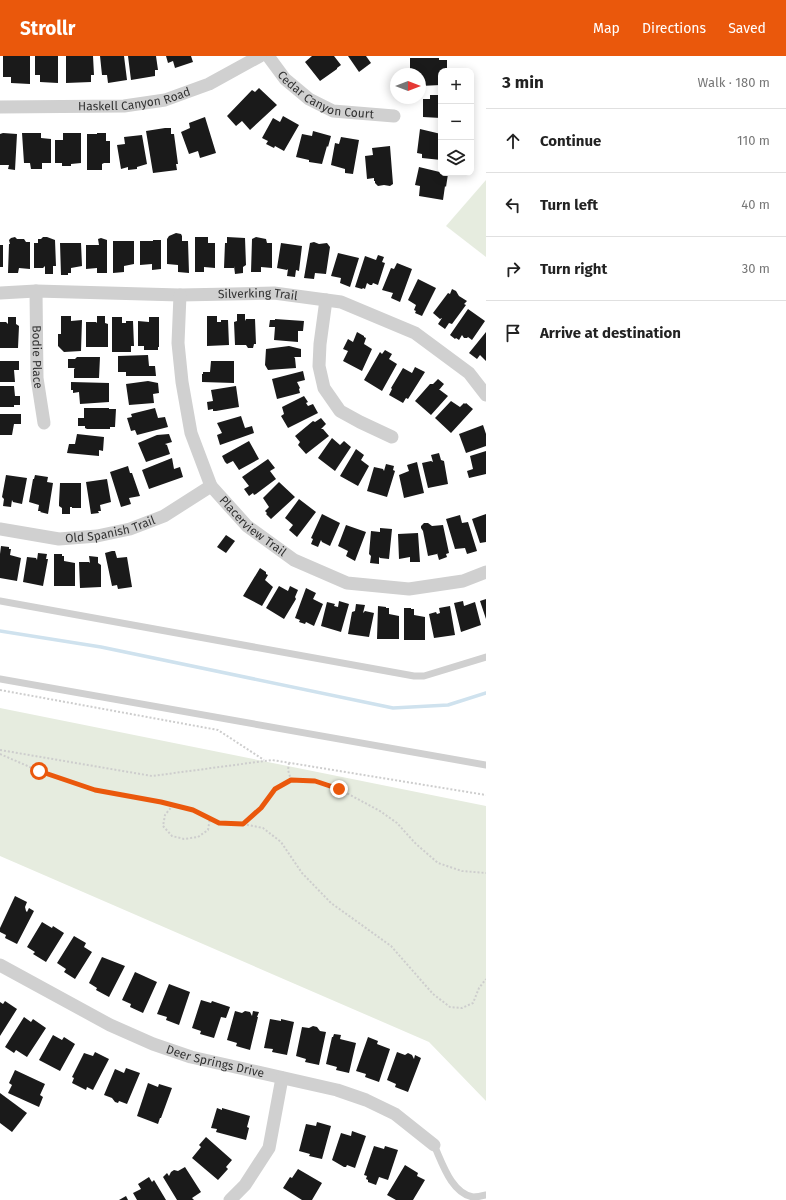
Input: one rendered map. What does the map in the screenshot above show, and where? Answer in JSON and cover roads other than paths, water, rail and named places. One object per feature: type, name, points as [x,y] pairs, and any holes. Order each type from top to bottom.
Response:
[{"type":"street","name":"Haskell Canyon Road","points":[[0,107],[124,106],[165,100],[209,84],[260,56]]},
{"type":"street","name":"Cedar Canyon Court","points":[[268,56],[285,79],[309,99],[333,111],[394,116]]},
{"type":"street","name":"Silverking Trail","points":[[0,293],[36,292],[180,295],[274,293],[342,302],[415,333],[469,373],[486,395]]},
{"type":"street","name":"Bodie Place","points":[[36,292],[37,378],[44,422]]},
{"type":"street","name":"Placerview Trail","points":[[180,295],[178,343],[182,382],[191,433],[211,486],[247,526],[294,560],[347,583],[409,589],[463,581],[486,572]]},
{"type":"street","points":[[326,300],[320,344],[319,366],[324,388],[340,411],[392,437]]},
{"type":"street","name":"Old Spanish Trail","points":[[0,529],[59,539],[97,536],[130,529],[164,516],[211,486]]},
{"type":"street","name":"Deer Springs Drive","points":[[0,965],[110,1025],[153,1044],[191,1057],[337,1090],[366,1100],[395,1114],[434,1145]]},
{"type":"street","points":[[230,1200],[245,1185],[269,1148],[282,1078]]},
{"type":"lane","points":[[0,601],[414,676],[424,676],[486,657]]},
{"type":"lane","points":[[0,679],[486,765]]},
{"type":"lane","points":[[434,1145],[450,1178],[460,1191],[474,1197],[486,1195]]},
{"type":"waterway","points":[[0,631],[101,647],[393,708],[448,705],[486,693]]}]
